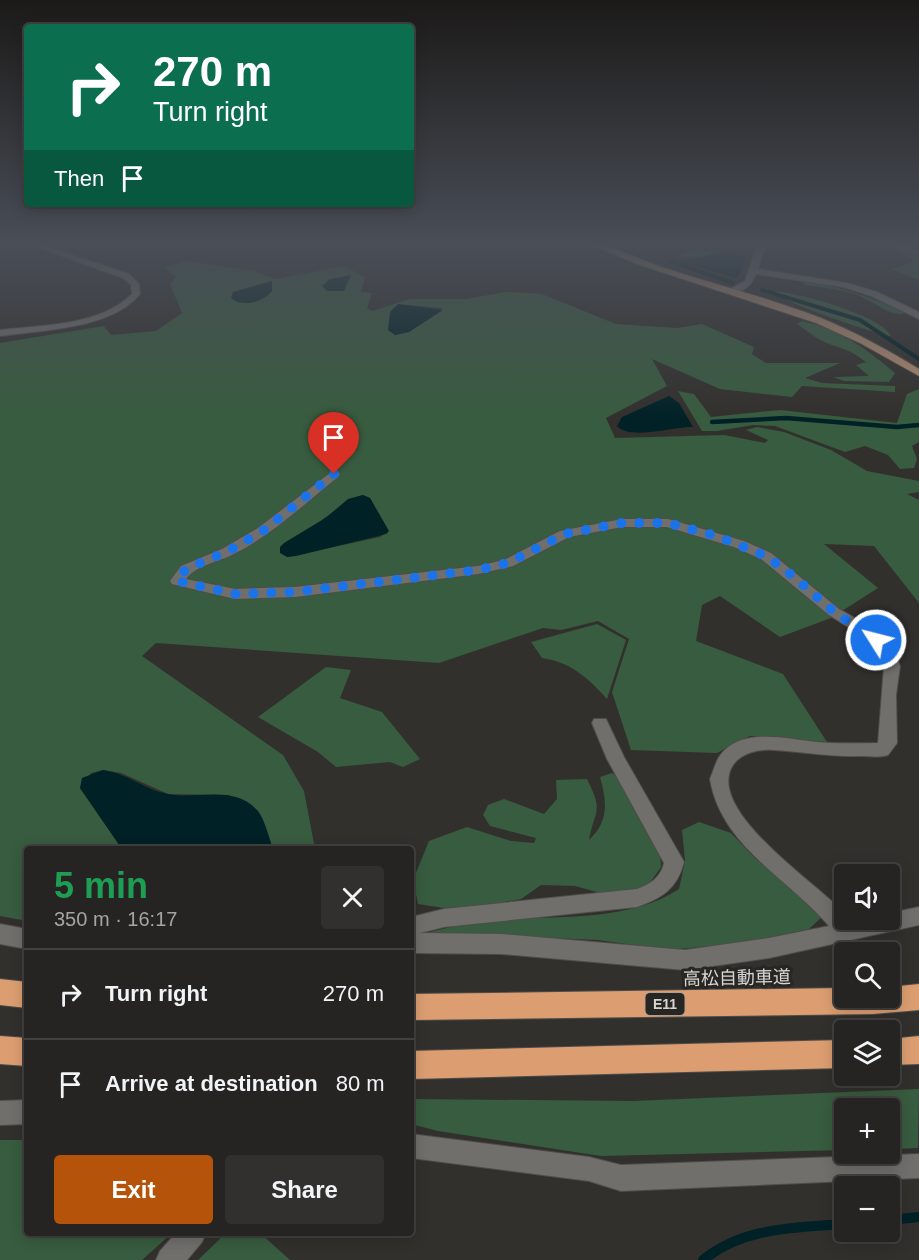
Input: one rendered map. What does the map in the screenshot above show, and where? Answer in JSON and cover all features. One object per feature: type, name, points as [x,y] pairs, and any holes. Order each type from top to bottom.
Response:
[{"type":"highway","points":[[0,992],[24,994]]},
{"type":"highway","name":"高松自動車道","points":[[414,1007],[861,1001],[919,997]]},
{"type":"highway","points":[[0,1050],[24,1052]]},
{"type":"highway","points":[[900,1051],[919,1050]]},
{"type":"highway","points":[[414,1065],[834,1054]]},
{"type":"main road","points":[[765,302],[855,336],[919,373]]},
{"type":"street","points":[[0,333],[101,315],[120,309],[128,302]]},
{"type":"street","points":[[890,302],[919,316]]},
{"type":"street","points":[[334,474],[263,531],[227,552],[186,569],[177,581],[235,594],[295,592],[478,570],[508,563],[565,534],[622,523],[668,523],[716,536],[766,556],[834,612],[866,631],[886,649],[892,666],[888,695],[888,743],[882,750],[821,749],[761,743],[736,751],[724,764],[720,778],[722,798],[747,837],[774,865],[821,903],[834,917]]},
{"type":"street","points":[[414,925],[444,918],[637,898],[659,890],[672,876],[674,862],[616,759],[600,723]]},
{"type":"street","points":[[900,920],[919,916]]},
{"type":"street","points":[[414,943],[501,944],[685,960],[769,948],[846,930]]},
{"type":"street","points":[[0,934],[24,938]]},
{"type":"street","points":[[0,1113],[24,1112]]},
{"type":"street","points":[[414,1146],[589,1169],[621,1178],[919,1166]]},
{"type":"street","points":[[169,1260],[190,1236]]},
{"type":"green space","points":[[177,302],[369,302],[367,308],[372,311],[401,302],[561,302],[616,324],[677,328],[702,324],[754,347],[752,354],[766,363],[840,363],[805,378],[822,383],[895,386],[895,392],[802,386],[792,397],[720,389],[652,359],[667,386],[606,418],[615,438],[724,435],[765,443],[768,440],[746,430],[757,427],[784,432],[831,450],[867,471],[919,481],[919,492],[907,494],[919,500],[919,603],[874,546],[824,544],[878,588],[831,618],[780,637],[720,596],[702,605],[696,641],[783,674],[827,742],[750,736],[717,753],[631,750],[612,692],[629,639],[598,621],[561,630],[543,628],[439,663],[156,643],[142,656],[283,755],[304,791],[314,846],[272,846],[258,811],[229,795],[168,794],[121,773],[103,770],[91,773],[80,788],[120,846],[24,846],[24,920],[0,916],[0,343],[104,326],[111,335],[156,331],[182,313]],"holes":[[[398,304],[443,308],[409,332],[395,335]],[[362,495],[370,498],[388,531],[380,537],[287,557],[321,521],[340,507]]]},
{"type":"green space","points":[[791,302],[825,302],[838,306],[873,321],[885,328],[891,336],[848,324]]},
{"type":"green space","points":[[871,302],[880,302],[905,313],[889,311]]},
{"type":"green space","points":[[802,321],[828,329],[852,341],[895,373],[889,382],[844,381],[833,377],[869,376],[856,365],[866,362],[851,352],[815,337],[797,324]]},
{"type":"green space","points":[[919,389],[919,442],[912,446],[917,459],[914,468],[900,469],[888,455],[865,446],[845,452],[775,426],[753,425],[702,431],[678,391],[694,394],[711,417],[780,410],[897,423],[907,394]]},
{"type":"green space","points":[[597,624],[626,640],[607,699],[578,672],[562,663],[542,658],[531,642]]},
{"type":"green space","points":[[326,667],[351,670],[340,698],[382,712],[420,759],[403,767],[390,762],[336,767],[318,752],[258,717]]},
{"type":"green space","points":[[612,773],[620,779],[660,849],[661,867],[646,888],[604,894],[575,886],[541,885],[521,899],[476,907],[444,908],[418,904],[414,878],[429,841],[467,827],[511,841],[534,843],[536,838],[490,826],[483,815],[488,805],[504,799],[544,814],[557,799],[556,780],[587,779],[597,805],[589,840],[600,826],[605,811],[600,777]]},
{"type":"green space","points":[[699,822],[731,833],[754,857],[824,915],[809,929],[743,943],[669,950],[598,940],[426,933],[485,921],[613,912],[659,900],[679,889],[685,861],[682,830]]},
{"type":"green space","points":[[919,1089],[918,1148],[900,1149],[900,1098],[834,1098],[834,1150],[601,1156],[438,1131],[414,1125],[414,1099],[633,1101]]},
{"type":"green space","points":[[0,1140],[24,1140],[24,1236],[169,1236],[142,1260],[0,1260]]},
{"type":"green space","points":[[223,1236],[263,1236],[290,1260],[198,1260]]},
{"type":"water","points":[[398,304],[443,310],[409,332],[395,335],[388,330],[390,312]]},
{"type":"water","points":[[669,396],[679,403],[693,427],[642,433],[623,430],[617,426],[622,417]]},
{"type":"water","points":[[363,495],[370,498],[389,531],[386,534],[296,556],[287,557],[280,553],[280,547],[284,543],[327,517],[348,499]]},
{"type":"water","points":[[103,770],[168,794],[237,797],[248,802],[257,810],[272,846],[120,846],[80,788],[82,778]]},
{"type":"waterway","points":[[801,302],[860,320],[919,359]]},
{"type":"waterway","points":[[712,422],[786,418],[897,427],[919,425]]},
{"type":"waterway","points":[[900,1219],[919,1217]]},
{"type":"waterway","points":[[703,1260],[719,1249],[752,1235],[788,1228],[834,1225]]},
{"type":"route","points":[[334,474],[263,531],[227,552],[186,569],[177,581],[235,594],[295,592],[478,570],[508,563],[565,534],[622,523],[668,523],[716,536],[766,556],[834,612],[866,631],[876,640]]}]
